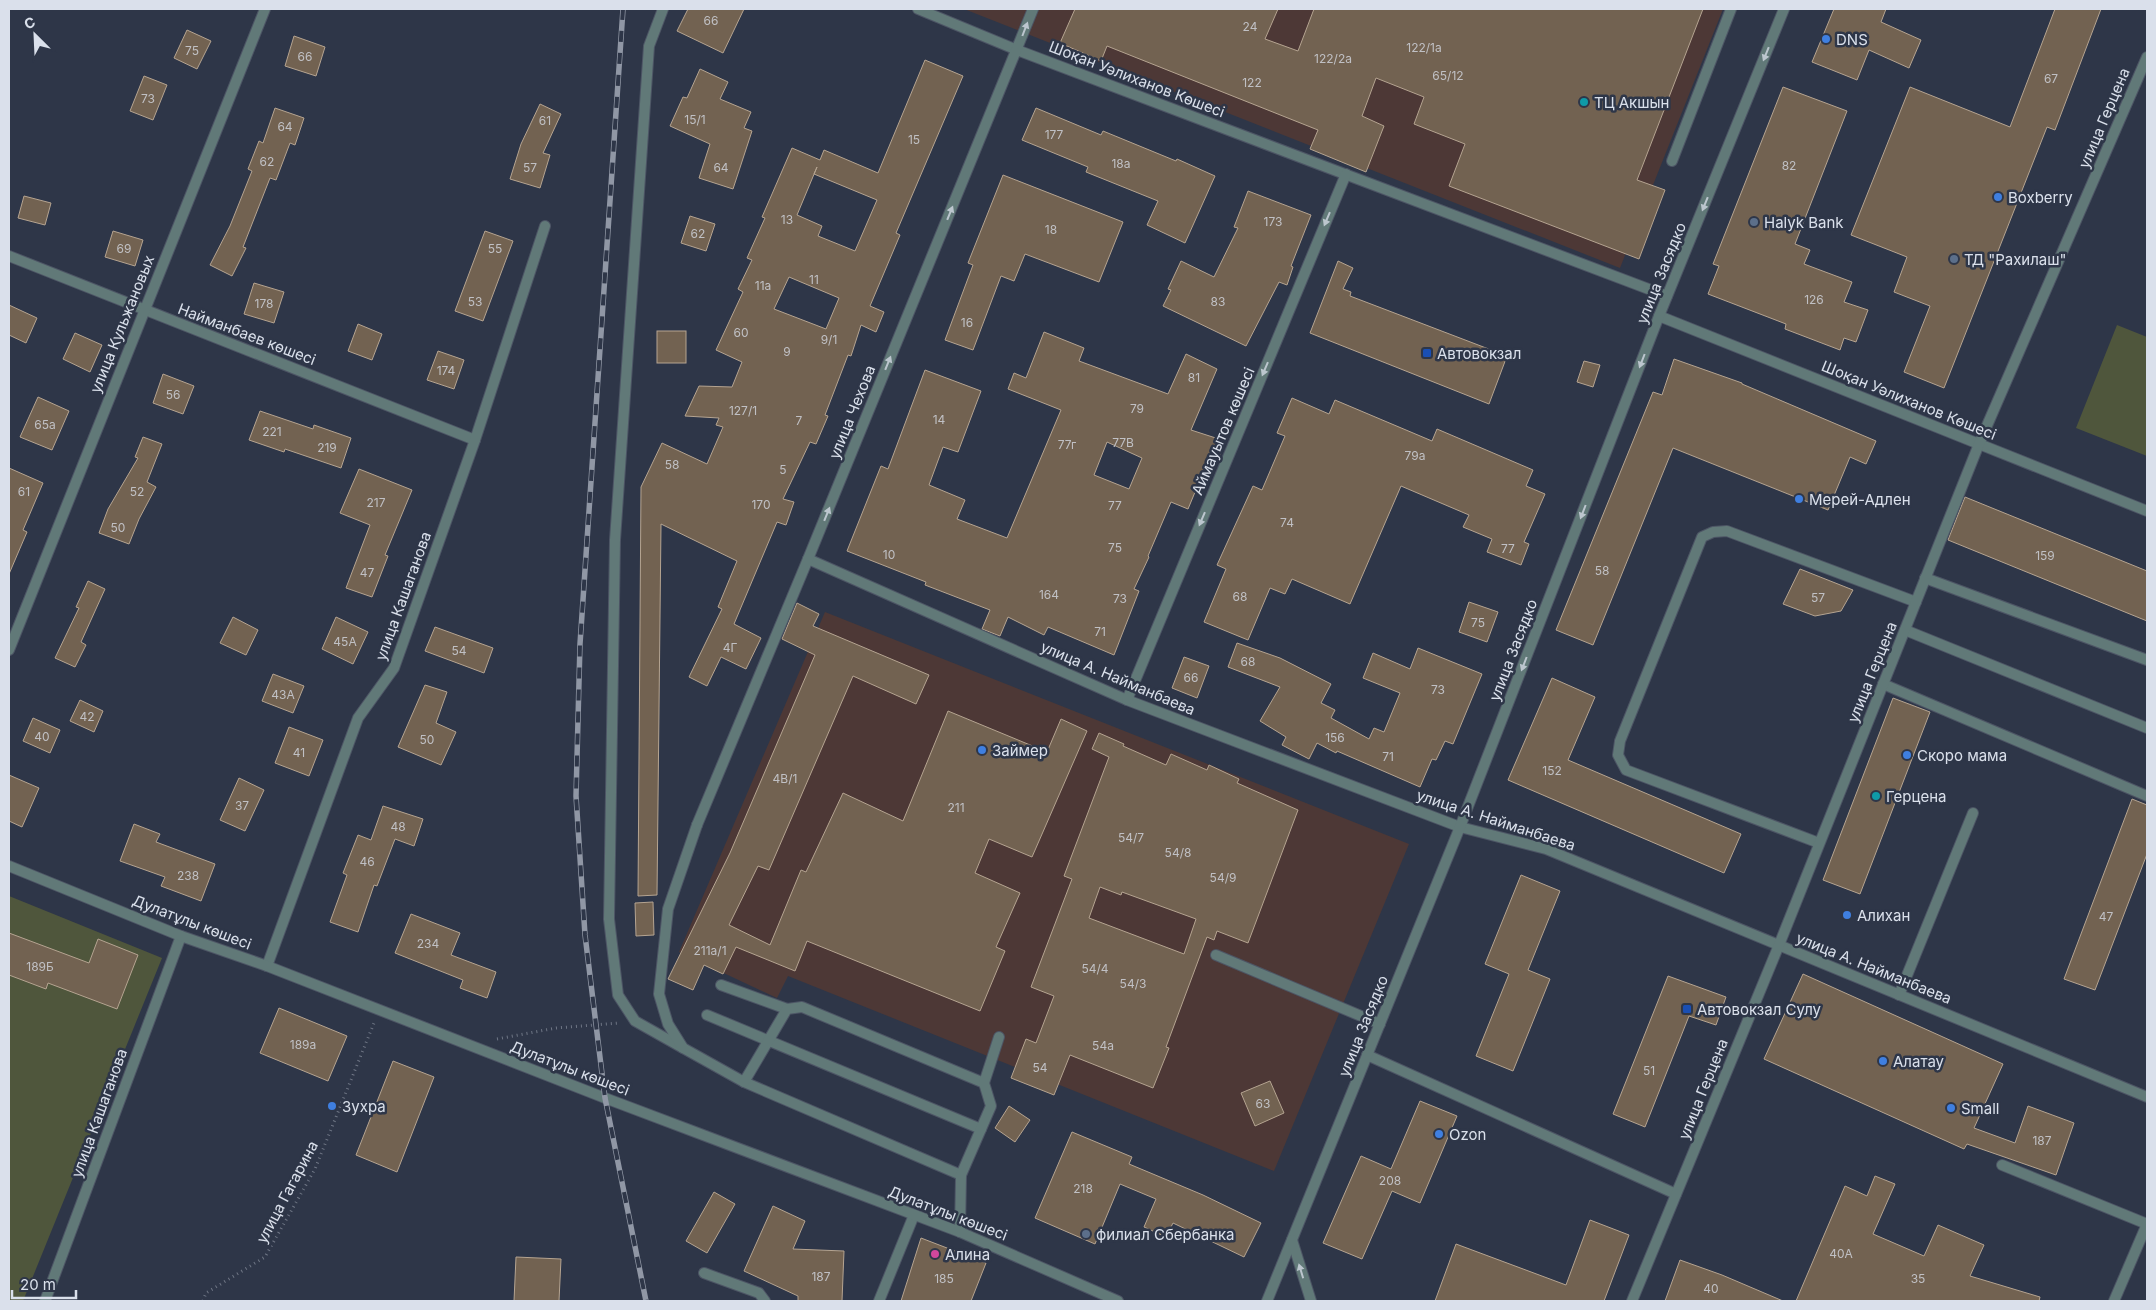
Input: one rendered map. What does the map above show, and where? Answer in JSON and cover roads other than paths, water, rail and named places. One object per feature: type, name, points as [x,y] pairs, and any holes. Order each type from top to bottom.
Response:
[{"type":"street","name":"улица Кульжановых","points":[[9,650],[265,9]]},
{"type":"street","points":[[663,9],[649,46],[615,540],[609,919],[618,995],[635,1021],[744,1082],[961,1174]]},
{"type":"street","name":"Шоқан Уәлиханов Көшесі","points":[[918,9],[1017,50],[1667,296]]},
{"type":"street","name":"улица Чехова","points":[[683,1048],[668,1024],[659,994],[668,909],[697,825],[1033,9]]},
{"type":"street","points":[[1672,161],[1731,9]]},
{"type":"street","name":"улица Засядко","points":[[1267,1301],[1460,827],[1659,316],[1784,9]]},
{"type":"street","name":"улица Герцена","points":[[1632,1301],[1779,945],[1979,444],[2147,57]]},
{"type":"street","name":"Аймауытов көшесі","points":[[1127,700],[1346,174]]},
{"type":"street","name":"улица Кашаганова","points":[[267,966],[358,718],[394,668],[475,440],[545,226]]},
{"type":"street","name":"Найманбаев көшесі","points":[[9,256],[475,440]]},
{"type":"street","name":"Шоқан Уәлиханов Көшесі","points":[[1659,316],[2147,512]]},
{"type":"street","points":[[1819,843],[1626,770],[1618,755],[1620,741],[1702,537],[1714,532],[1727,531],[1916,602]]},
{"type":"street","name":"улица А. Найманбаева","points":[[808,559],[1127,700],[1460,827],[1546,849],[2147,1097]]},
{"type":"street","points":[[1926,578],[2147,660]]},
{"type":"street","points":[[1905,630],[2147,728]]},
{"type":"street","points":[[1883,684],[2147,796]]},
{"type":"street","points":[[1899,995],[1973,813]]},
{"type":"street","name":"Дулатұлы көшесі","points":[[9,866],[181,936],[267,966],[960,1232],[1118,1301]]},
{"type":"street","name":"улица Кашаганова","points":[[45,1301],[181,936]]},
{"type":"street","points":[[1216,954],[1380,1024]]},
{"type":"street","points":[[721,985],[787,1009],[802,1007],[984,1083]]},
{"type":"street","points":[[744,1082],[787,1009]]},
{"type":"street","points":[[707,1015],[981,1129]]},
{"type":"street","points":[[960,1232],[961,1174],[991,1106],[984,1083],[999,1037]]},
{"type":"street","points":[[1367,1056],[1676,1194]]},
{"type":"street","points":[[2002,1165],[2147,1224],[2114,1301]]},
{"type":"street","points":[[879,1301],[914,1215]]},
{"type":"street","points":[[1292,1240],[1311,1301]]},
{"type":"street","points":[[704,1273],[759,1294],[765,1301]]},
{"type":"railway","points":[[623,9],[580,644],[576,796],[585,935],[605,1098],[646,1301]]},
{"type":"place","name":"DNS","points":[[1826,39]]},
{"type":"place","name":"ТЦ Акшын","points":[[1584,102]]},
{"type":"place","name":"Boxberry","points":[[1998,197]]},
{"type":"place","name":"Halyk Bank","points":[[1754,222]]},
{"type":"place","name":"ТД \"Рахилаш\"","points":[[1954,259]]},
{"type":"place","name":"Автовокзал","points":[[1427,353]]},
{"type":"place","name":"Мерей-Адлен","points":[[1799,499]]},
{"type":"place","name":"Займер","points":[[982,750]]},
{"type":"place","name":"Скоро мама","points":[[1907,755]]},
{"type":"place","name":"Герцена","points":[[1876,796]]},
{"type":"place","name":"Алихан","points":[[1847,915]]},
{"type":"place","name":"Автовокзал Сулу","points":[[1687,1009]]},
{"type":"place","name":"Алатау","points":[[1883,1061]]},
{"type":"place","name":"Зухра","points":[[332,1106]]},
{"type":"place","name":"Small","points":[[1951,1108]]},
{"type":"place","name":"Ozon","points":[[1439,1134]]},
{"type":"place","name":"филиал Сбербанка","points":[[1086,1234]]},
{"type":"place","name":"Алина","points":[[935,1254]]}]
